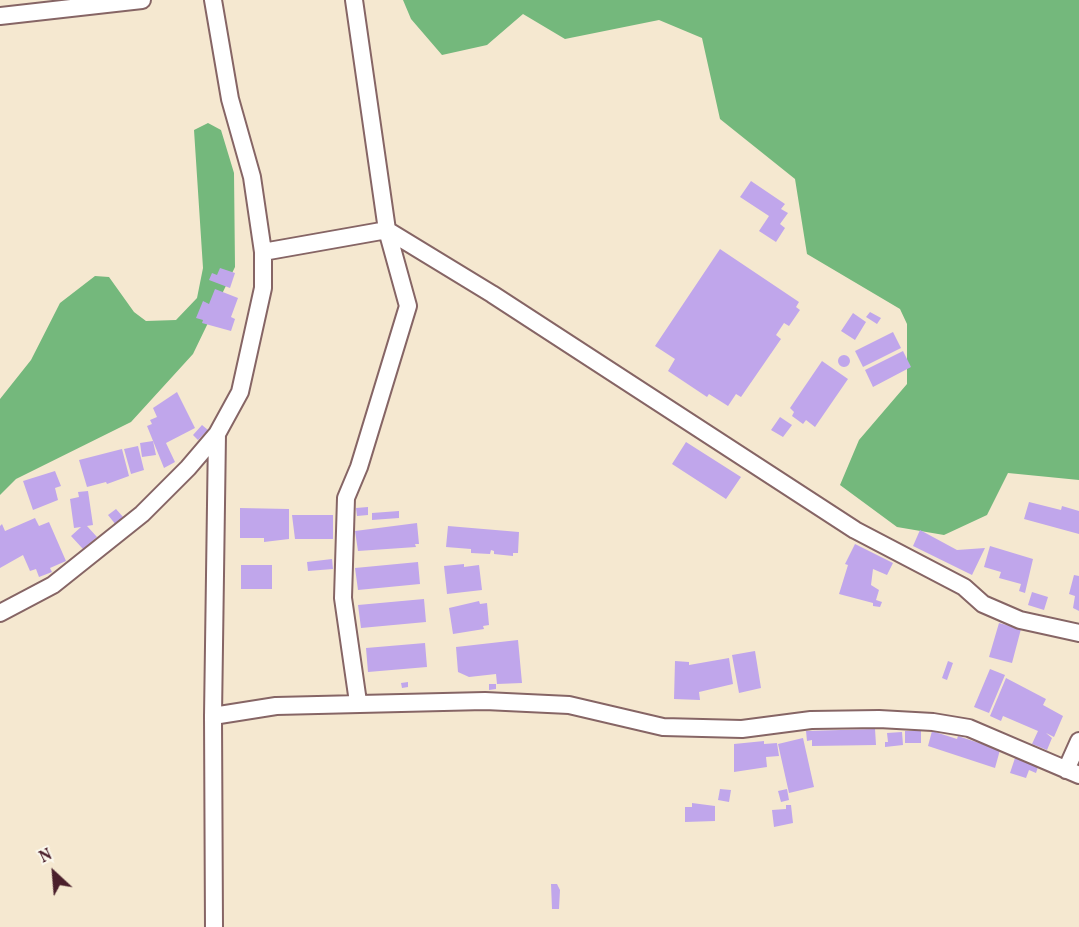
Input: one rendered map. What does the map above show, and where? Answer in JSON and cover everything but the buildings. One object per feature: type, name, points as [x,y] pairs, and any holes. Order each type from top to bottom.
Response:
[{"type":"street","points":[[0,16],[142,0]]},
{"type":"street","points":[[0,613],[53,585],[142,514],[188,468],[217,434],[240,392],[263,288],[263,252],[252,177],[230,99],[213,0]]},
{"type":"street","points":[[354,0],[387,230],[408,306],[359,467],[346,498],[343,598],[358,702]]},
{"type":"street","points":[[263,252],[387,230],[492,294],[855,530],[964,588],[983,604],[1020,620],[1079,633]]},
{"type":"street","points":[[214,927],[213,716],[217,434]]},
{"type":"street","points":[[213,716],[276,706],[358,702],[485,701],[569,705],[663,727],[742,729],[811,720],[879,719],[933,722],[969,728],[1072,772],[1079,741]]},
{"type":"green space","points":[[403,0],[1079,0],[1079,480],[1008,473],[987,515],[944,535],[897,527],[840,485],[859,440],[907,384],[907,324],[900,309],[807,254],[795,179],[720,119],[702,38],[659,20],[565,39],[523,14],[487,45],[442,55],[411,19]]},
{"type":"green space","points":[[208,123],[221,130],[234,173],[235,267],[193,354],[131,422],[16,479],[0,495],[0,399],[31,360],[60,303],[95,276],[109,277],[134,312],[146,321],[176,320],[197,298],[203,268],[194,130]]}]
